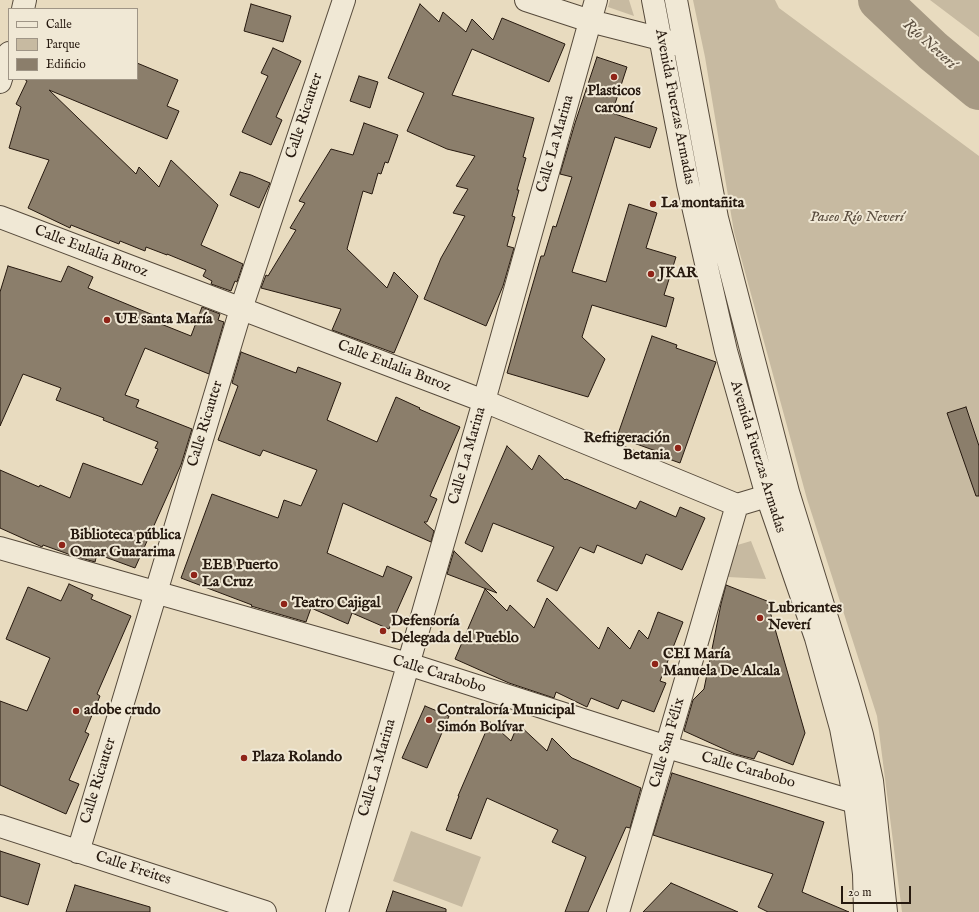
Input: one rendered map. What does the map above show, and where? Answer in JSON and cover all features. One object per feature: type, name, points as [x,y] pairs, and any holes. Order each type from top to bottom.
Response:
[{"type":"street","name":"Calle Ricauter","points":[[78,852],[241,309],[344,0]]},
{"type":"street","points":[[526,0],[590,21],[661,39],[685,47]]},
{"type":"street","name":"Calle La Marina","points":[[337,912],[484,401],[596,0]]},
{"type":"street","name":"Avenida Fuerzas Armadas","points":[[653,0],[688,184],[726,351],[777,494]]},
{"type":"street","name":"Avenida Fuerzas Armadas","points":[[676,0],[717,218],[777,494],[841,728],[865,805],[886,912]]},
{"type":"street","points":[[0,82],[8,56]]},
{"type":"street","name":"Calle Eulalia Buroz","points":[[0,217],[484,401],[737,505]]},
{"type":"street","points":[[737,505],[777,494]]},
{"type":"street","name":"Calle San Félix","points":[[618,912],[737,505]]},
{"type":"street","name":"Calle Carabobo","points":[[0,548],[408,664],[666,747],[865,805]]},
{"type":"street","name":"Avenida Fuerzas Armadas","points":[[865,805],[865,912]]},
{"type":"street","name":"Calle Freites","points":[[0,826],[265,912]]},
{"type":"green space","points":[[610,0],[629,0],[634,16],[608,7]]},
{"type":"green space","name":"Paseo Río Neverí","points":[[693,0],[775,0],[779,8],[979,156],[979,912],[902,912],[877,716],[807,499],[734,232],[705,57]]},
{"type":"green space","points":[[930,0],[979,0],[979,37]]},
{"type":"green space","points":[[751,541],[766,579],[728,577],[734,546]]},
{"type":"green space","points":[[411,831],[481,857],[462,907],[393,881]]},
{"type":"building","points":[[251,4],[291,16],[283,42],[244,31]]},
{"type":"building","points":[[420,4],[439,22],[443,12],[466,32],[472,19],[493,40],[502,18],[565,44],[549,82],[472,49],[452,95],[534,118],[523,157],[526,158],[517,190],[519,190],[512,216],[515,217],[507,246],[514,248],[503,286],[486,326],[424,299],[441,258],[465,216],[453,213],[468,189],[456,186],[475,156],[447,149],[407,131],[424,93],[388,78]]},
{"type":"building","points":[[273,48],[301,61],[276,117],[282,120],[271,145],[242,132],[268,76],[261,73]]},
{"type":"building","points":[[597,57],[627,67],[612,113],[657,128],[650,148],[615,137],[572,272],[606,282],[629,204],[657,213],[646,248],[676,257],[664,295],[674,298],[666,327],[592,305],[582,337],[605,359],[588,397],[507,373],[541,256],[544,256],[553,226],[556,227],[572,177],[560,174]]},
{"type":"building","points":[[138,63],[178,80],[167,106],[179,111],[167,139],[49,90],[136,174],[139,167],[159,187],[171,160],[218,205],[201,245],[243,264],[237,282],[235,281],[231,291],[211,284],[212,281],[203,276],[206,270],[167,254],[146,247],[145,251],[120,241],[119,244],[71,225],[70,228],[28,208],[49,160],[9,148],[21,107],[16,104],[27,81],[26,80],[138,80]]},
{"type":"building","points":[[359,76],[378,82],[370,108],[350,101]]},
{"type":"building","points":[[364,123],[398,135],[388,163],[385,162],[381,174],[378,173],[372,194],[363,191],[347,249],[387,288],[394,272],[418,296],[394,353],[332,330],[341,309],[261,288],[266,275],[268,276],[296,230],[290,228],[305,203],[299,201],[331,149],[353,155]]},
{"type":"building","points":[[240,172],[270,183],[259,208],[230,195]]},
{"type":"building","points":[[8,266],[61,282],[68,266],[93,277],[88,288],[158,317],[156,322],[191,336],[202,307],[220,314],[218,320],[224,322],[209,374],[145,348],[125,395],[139,400],[136,407],[192,429],[181,465],[135,568],[97,554],[95,562],[43,545],[42,547],[0,528],[0,470],[39,487],[40,485],[70,498],[83,463],[142,485],[158,449],[155,448],[158,442],[103,420],[104,418],[56,400],[61,388],[23,374],[0,426],[0,292]]},
{"type":"building","points":[[652,336],[677,345],[676,348],[716,362],[680,463],[655,454],[656,451],[617,437]]},
{"type":"building","points":[[241,352],[296,373],[298,367],[341,383],[327,420],[377,442],[396,397],[460,427],[430,496],[437,499],[427,522],[424,522],[434,531],[431,542],[343,503],[327,553],[383,577],[387,566],[412,577],[389,629],[352,613],[348,624],[311,608],[306,622],[251,606],[252,605],[181,578],[212,494],[278,518],[284,500],[301,506],[317,470],[263,450],[260,456],[218,440],[238,386],[232,383]]},
{"type":"building","points":[[966,407],[979,446],[979,496],[976,496],[947,413]]},
{"type":"building","points":[[507,446],[532,470],[539,455],[565,480],[566,479],[636,509],[640,501],[676,517],[680,507],[705,518],[682,570],[646,554],[642,564],[597,545],[594,553],[580,547],[557,591],[537,581],[554,547],[493,523],[482,552],[465,543]]},
{"type":"building","points":[[454,551],[497,593],[447,574]]},
{"type":"building","points":[[69,584],[93,595],[91,599],[131,616],[97,694],[100,696],[85,732],[89,734],[69,780],[79,784],[66,814],[0,785],[0,701],[27,711],[50,658],[6,639],[28,587],[61,601]]},
{"type":"building","points":[[726,585],[767,601],[805,733],[793,765],[758,751],[754,759],[735,754],[684,731],[693,700],[704,689]]},
{"type":"building","points":[[485,589],[507,611],[510,605],[534,628],[547,598],[599,649],[608,627],[630,649],[639,630],[648,639],[658,612],[683,622],[660,681],[666,683],[654,712],[622,700],[618,709],[591,698],[587,707],[556,692],[554,698],[509,683],[455,659]]},
{"type":"building","points":[[425,706],[449,716],[427,768],[402,758]]},
{"type":"building","points":[[490,722],[511,741],[518,724],[547,751],[552,738],[572,758],[641,788],[630,828],[626,827],[588,912],[565,912],[586,857],[552,842],[558,830],[487,798],[471,839],[446,830],[458,796]]},
{"type":"building","points":[[672,773],[824,822],[802,892],[849,912],[768,912],[758,907],[773,874],[653,835]]},
{"type":"building","points":[[0,851],[40,864],[28,905],[0,896]]},
{"type":"building","points":[[671,883],[738,912],[643,912]]},
{"type":"building","points":[[75,885],[150,907],[150,912],[66,912]]},
{"type":"building","points":[[393,891],[446,909],[446,912],[386,912]]},
{"type":"waterway","name":"Río Neverí","points":[[879,0],[933,51],[979,89]]},
{"type":"place","name":"Plasticos caroní","points":[[614,77]]},
{"type":"place","name":"La montañita","points":[[653,204]]},
{"type":"place","name":"JKAR","points":[[651,274]]},
{"type":"place","name":"UE santa María","points":[[107,320]]},
{"type":"place","name":"Refrigeración Betania","points":[[678,448]]},
{"type":"place","name":"Biblioteca pública Omar Guararima","points":[[62,545]]},
{"type":"place","name":"EEB Puerto La Cruz","points":[[194,575]]},
{"type":"place","name":"Teatro Cajigal","points":[[284,604]]},
{"type":"place","name":"Lubricantes Neverí","points":[[760,618]]},
{"type":"place","name":"Defensoría Delegada del Pueblo","points":[[383,631]]},
{"type":"place","name":"CEI María Manuela De Alcala","points":[[655,664]]},
{"type":"place","name":"adobe crudo","points":[[76,711]]},
{"type":"place","name":"Contraloría Municipal Simón Bolívar","points":[[429,720]]},
{"type":"place","name":"Plaza Rolando","points":[[244,758]]}]
